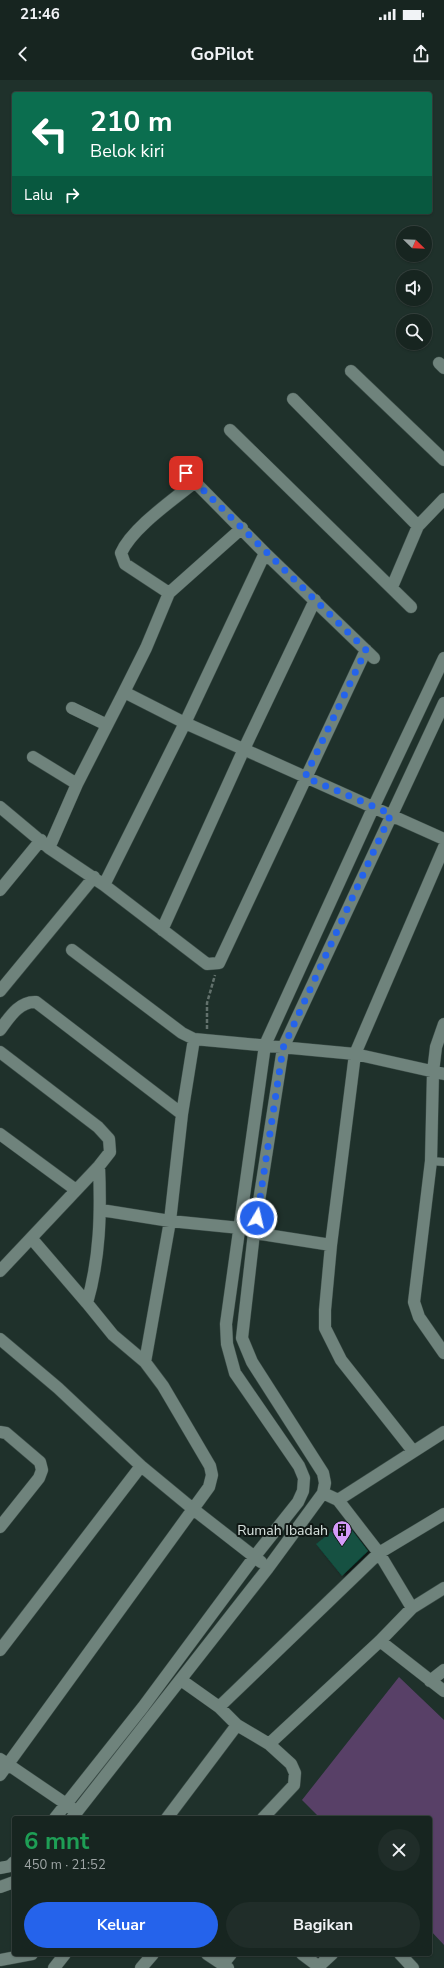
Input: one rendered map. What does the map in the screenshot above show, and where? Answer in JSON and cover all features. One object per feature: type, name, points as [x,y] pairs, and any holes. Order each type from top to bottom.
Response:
[{"type":"street","points":[[351,370],[444,460]]},
{"type":"street","points":[[293,399],[418,526]]},
{"type":"street","points":[[230,430],[411,607]]},
{"type":"street","points":[[0,807],[45,844],[99,881],[207,964],[219,963],[305,777],[370,654],[265,553],[190,477],[137,530],[125,544],[122,553],[125,564],[169,593]]},
{"type":"street","points":[[392,587],[418,526],[444,499]]},
{"type":"street","points":[[0,890],[45,844],[78,784],[146,648],[169,593],[242,528]]},
{"type":"street","points":[[0,991],[99,881],[185,723],[265,553]]},
{"type":"street","points":[[162,930],[244,750],[315,600]]},
{"type":"street","points":[[56,1816],[120,1737],[255,1556],[298,1502],[303,1491],[304,1478],[299,1466],[235,1373],[227,1344],[226,1324],[265,1045],[374,806],[444,658]]},
{"type":"street","points":[[124,692],[185,723],[374,806],[444,839]]},
{"type":"street","points":[[32,1239],[113,1336],[145,1362],[163,1386],[210,1466],[212,1475],[209,1487],[2,1766],[66,1803],[74,1815],[131,1745],[268,1568],[323,1493],[325,1483],[323,1473],[247,1352],[242,1338],[252,1264],[254,1233],[283,1048],[444,703]]},
{"type":"street","points":[[72,708],[107,725]]},
{"type":"street","points":[[33,756],[78,784]]},
{"type":"street","points":[[414,1452],[341,1360],[325,1328],[331,1245],[355,1054],[444,847]]},
{"type":"street","points":[[72,950],[182,1033],[194,1039],[355,1054],[438,1073]]},
{"type":"street","points":[[0,1030],[18,1008],[30,1002],[36,1002],[182,1114]]},
{"type":"street","points":[[444,1024],[436,1047],[438,1073],[431,1161],[414,1302],[419,1317],[444,1353]]},
{"type":"street","points":[[145,1362],[170,1221],[182,1114],[194,1039]]},
{"type":"street","points":[[0,1052],[98,1127],[109,1139],[110,1152],[32,1239],[5,1258],[0,1272]]},
{"type":"street","points":[[0,1134],[76,1190]]},
{"type":"street","points":[[87,1304],[94,1280],[101,1210],[99,1166]]},
{"type":"street","points":[[101,1210],[170,1221],[240,1228]]},
{"type":"street","points":[[254,1233],[331,1245]]},
{"type":"street","points":[[235,1263],[252,1264]]},
{"type":"street","points":[[0,1339],[58,1388],[141,1466],[193,1509],[255,1556],[268,1568]]},
{"type":"street","points":[[0,1432],[6,1433],[40,1462],[42,1470],[39,1478],[0,1527]]},
{"type":"street","points":[[338,1500],[444,1432]]},
{"type":"street","points":[[0,1650],[141,1466]]},
{"type":"street","points":[[323,1493],[338,1500],[379,1553],[412,1608]]},
{"type":"street","points":[[219,1707],[379,1553],[444,1514]]},
{"type":"street","points":[[269,1744],[380,1641],[412,1608],[444,1588]]},
{"type":"street","points":[[380,1641],[444,1691]]},
{"type":"street","points":[[430,1681],[444,1670]]},
{"type":"street","points":[[181,1680],[219,1707],[238,1724],[269,1744],[290,1764],[296,1773],[294,1785],[266,1816]]},
{"type":"street","points":[[169,1816],[238,1724]]},
{"type":"street","points":[[120,1737],[131,1745]]},
{"type":"street","points":[[0,1868],[10,1866],[12,1864]]},
{"type":"street","points":[[0,1887],[12,1883]]},
{"type":"street","points":[[0,1958],[16,1956]]},
{"type":"street","points":[[54,1968],[63,1956]]},
{"type":"street","points":[[141,1968],[151,1956]]},
{"type":"street","points":[[210,1956],[226,1966],[230,1956]]},
{"type":"street","points":[[304,1956],[317,1967],[330,1956]]},
{"type":"street","points":[[402,1956],[413,1968]]},
{"type":"street","points":[[0,1958],[12,1968]]},
{"type":"lane","points":[[431,1161],[444,1162]]},
{"type":"path","points":[[208,1041],[206,1020],[207,1003],[219,963]]},
{"type":"shaded area","points":[[399,1677],[444,1720],[444,1945],[432,1932],[432,1816],[318,1816],[302,1800]]},
{"type":"building","name":"Rumah Ibadah","points":[[345,1521],[368,1551],[342,1576],[316,1544]]},
{"type":"place","name":"Rumah Ibadah","points":[[342,1547]]},
{"type":"route","points":[[186,473],[242,528],[265,553],[366,650],[305,777],[391,814],[283,1048],[257,1218]]}]
